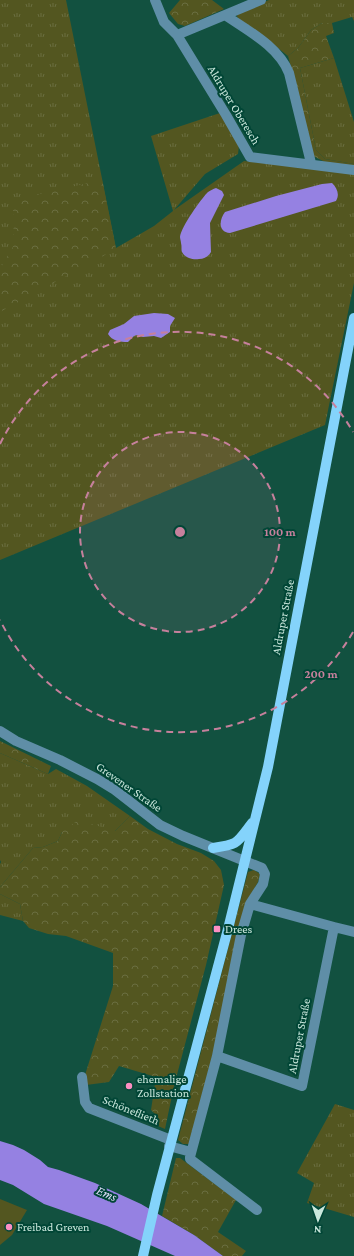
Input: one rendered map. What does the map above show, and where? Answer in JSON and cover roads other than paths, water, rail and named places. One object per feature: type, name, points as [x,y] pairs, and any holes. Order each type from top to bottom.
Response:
[{"type":"main road","name":"Aldruper Straße","points":[[143,1256],[170,1143],[256,818],[270,759],[354,318]]},
{"type":"main road","points":[[212,848],[232,845],[238,841],[256,818]]},
{"type":"street","name":"Aldruper Oberesch","points":[[155,0],[164,22],[177,35],[250,157],[311,163],[354,170]]},
{"type":"street","points":[[177,35],[261,0]]},
{"type":"street","points":[[225,15],[262,41],[286,64],[311,163]]},
{"type":"street","name":"Grevener Straße","points":[[0,731],[16,741],[60,760],[97,779],[160,825],[212,848],[245,860]]},
{"type":"street","points":[[245,860],[262,868],[265,874],[263,884],[250,904],[241,935],[217,1056],[190,1159],[257,1210]]},
{"type":"street","points":[[250,904],[354,932]]},
{"type":"street","name":"Aldruper Straße","points":[[217,1056],[302,1086],[334,927]]},
{"type":"street","name":"Schöneflieth","points":[[82,1076],[86,1102],[89,1108],[170,1143]]},
{"type":"street","points":[[170,1143],[191,1152]]},
{"type":"water","points":[[332,183],[337,191],[338,196],[336,201],[230,233],[226,232],[222,228],[221,222],[225,212],[276,196],[322,184]]},
{"type":"water","points":[[216,188],[222,191],[224,195],[210,223],[211,252],[203,259],[189,258],[183,254],[182,251],[180,237],[181,232],[187,220],[208,192]]},
{"type":"water","points":[[154,313],[168,314],[175,318],[170,326],[170,332],[161,338],[154,336],[143,337],[137,335],[128,342],[122,342],[114,340],[108,334],[110,330],[124,324],[134,316]]},
{"type":"water","name":"Ems","points":[[0,1141],[24,1150],[48,1167],[95,1183],[141,1204],[194,1235],[223,1256],[175,1256],[107,1226],[44,1204],[13,1185],[0,1180]]},
{"type":"place","name":"Drees","points":[[217,929]]},
{"type":"place","name":"ehemalige Zollstation","points":[[129,1086]]},
{"type":"place","name":"Freibad Greven","points":[[9,1227]]}]
